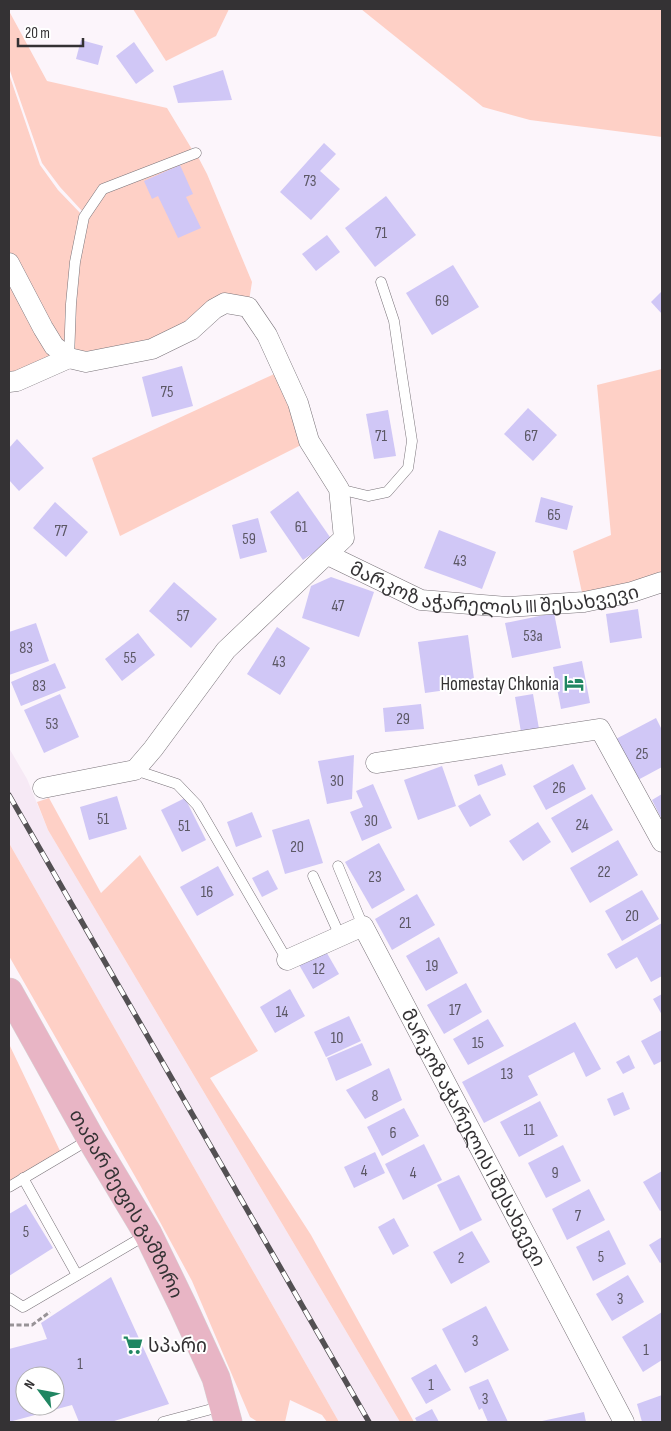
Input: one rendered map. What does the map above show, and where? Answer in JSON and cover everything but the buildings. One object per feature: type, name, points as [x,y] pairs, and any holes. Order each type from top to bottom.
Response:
[{"type":"main road","name":"თამარ მეფის გამზირი","points":[[9,992],[91,1139],[148,1234],[216,1378],[226,1414]]},
{"type":"street","points":[[9,263],[54,346],[69,358]]},
{"type":"street","name":"მარკოზ აჭარელის III შესახვევი","points":[[9,382],[17,381],[69,358],[86,362],[152,349],[191,330],[214,309],[225,302],[248,307],[268,335],[298,403],[309,441],[339,490],[344,538],[226,650],[136,770]]},
{"type":"street","name":"მარკოზ აჭარელის III შესახვევი","points":[[328,555],[421,600],[497,607],[584,602],[632,592],[662,582]]},
{"type":"street","points":[[376,763],[600,729],[662,842]]},
{"type":"street","points":[[43,788],[136,770]]},
{"type":"street","points":[[287,960],[363,926]]},
{"type":"street","name":"მარკოზ აჭარელის I შესახვევი","points":[[363,926],[624,1422]]},
{"type":"lane","points":[[69,358],[75,262],[84,217],[103,189],[196,153]]},
{"type":"lane","points":[[339,490],[368,496],[386,492],[408,468],[412,442],[394,321],[381,282]]},
{"type":"lane","points":[[136,770],[177,784],[197,805],[287,960]]},
{"type":"lane","points":[[338,866],[363,926]]},
{"type":"lane","points":[[313,876],[340,936]]},
{"type":"lane","points":[[9,1187],[91,1139]]},
{"type":"lane","points":[[23,1178],[77,1275]]},
{"type":"lane","points":[[9,1298],[23,1306],[148,1234]]},
{"type":"lane","points":[[164,1422],[226,1414]]},
{"type":"shaded area","points":[[133,9],[229,9],[216,36],[166,61]]},
{"type":"shaded area","points":[[361,9],[662,9],[662,137],[530,120],[483,107]]},
{"type":"shaded area","points":[[9,11],[47,81],[167,108],[193,151],[100,185],[83,212],[60,187],[42,163],[9,68]]},
{"type":"shaded area","points":[[9,74],[40,165],[58,190],[84,217],[103,189],[196,153],[207,174],[252,282],[248,307],[225,303],[191,330],[9,382]]},
{"type":"shaded area","points":[[662,369],[662,582],[584,602],[573,551],[611,535],[597,385]]},
{"type":"shaded area","points":[[283,370],[309,441],[120,536],[92,458]]},
{"type":"shaded area","points":[[9,748],[27,779],[48,830],[400,1422],[339,1422],[9,843]]},
{"type":"shaded area","points":[[49,798],[101,893],[140,855],[258,1051],[210,1078],[311,1235],[414,1422],[400,1422],[48,830],[37,802]]},
{"type":"shaded area","points":[[9,843],[339,1422],[327,1422],[322,1415],[290,1400],[285,1422],[258,1422],[250,1417],[192,1281],[140,1185],[9,956]]},
{"type":"shaded area","points":[[9,1044],[62,1155],[9,1187]]},
{"type":"railway","points":[[9,795],[369,1422]]},
{"type":"place","name":"Homestay Chkonia","points":[[574,683]]},
{"type":"place","name":"სპარი","points":[[133,1345]]}]
